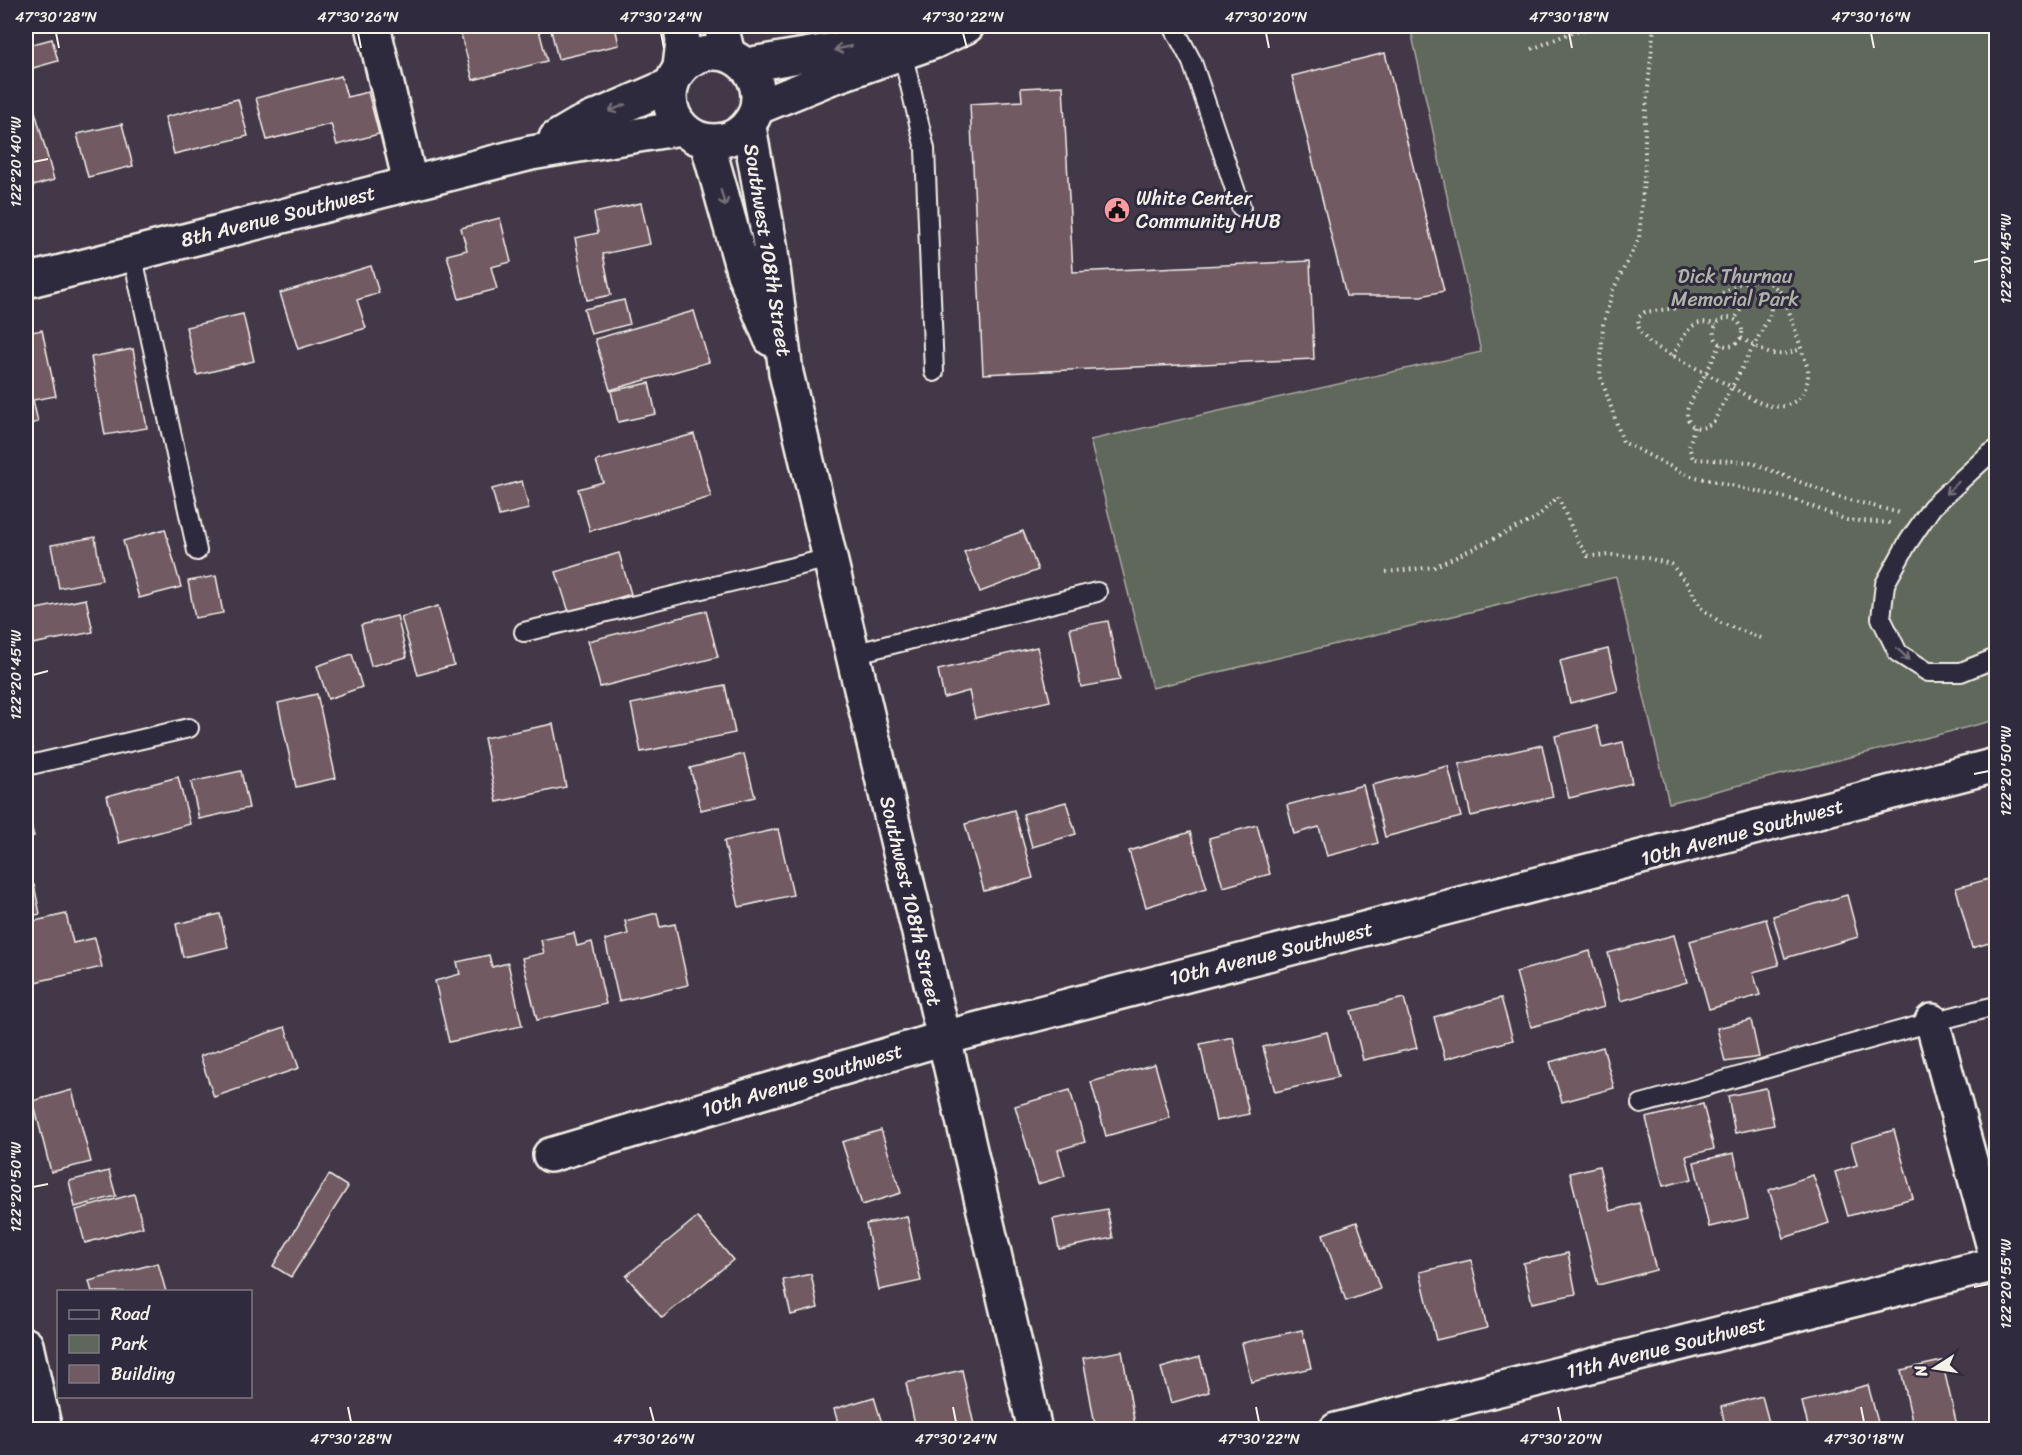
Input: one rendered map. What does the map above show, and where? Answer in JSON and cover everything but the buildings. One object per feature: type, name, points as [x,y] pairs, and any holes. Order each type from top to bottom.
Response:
[{"type":"street","points":[[373,26],[410,182]]},
{"type":"street","points":[[681,26],[683,42],[670,107],[694,135]]},
{"type":"street","name":"8th Avenue Southwest","points":[[531,153],[579,125],[675,76],[702,53],[731,48],[840,49],[933,42],[964,27]]},
{"type":"street","name":"8th Avenue Southwest","points":[[26,281],[531,153],[694,135],[730,140],[754,117],[900,43]]},
{"type":"street","points":[[731,48],[758,84],[754,117]]},
{"type":"street","name":"Southwest 108th Street","points":[[754,117],[786,374],[1035,1430]]},
{"type":"street","name":"Southwest 108th Street","points":[[694,135],[744,274],[786,374]]},
{"type":"street","name":"10th Avenue Southwest","points":[[550,1155],[944,1038],[1996,765]]},
{"type":"street","points":[[1932,1022],[1996,1255]]},
{"type":"street","name":"11th Avenue Southwest","points":[[1336,1430],[1394,1423],[1996,1264]]},
{"type":"street","points":[[26,1345],[45,1430]]},
{"type":"lane","points":[[1173,26],[1192,62],[1241,207]]},
{"type":"lane","points":[[900,43],[925,149],[934,372]]},
{"type":"lane","points":[[132,253],[197,551]]},
{"type":"lane","points":[[1996,450],[1932,507],[1907,544],[1886,584],[1881,618],[1898,653],[1928,672],[1961,672],[1996,658]]},
{"type":"lane","points":[[524,632],[830,558]]},
{"type":"lane","points":[[853,654],[1096,592]]},
{"type":"lane","points":[[26,766],[189,728]]},
{"type":"lane","points":[[1641,1104],[1996,1006]]},
{"type":"path","points":[[1532,49],[1575,31],[1643,26]]},
{"type":"path","points":[[1654,26],[1644,119],[1645,166],[1639,238],[1613,290],[1603,325],[1600,375],[1623,442],[1687,475],[1795,500],[1848,520],[1891,524],[1923,521]]},
{"type":"path","points":[[1759,279],[1770,282],[1779,289],[1785,299],[1801,350],[1808,369],[1809,381],[1805,392],[1797,400],[1786,405],[1775,407],[1765,405],[1651,344],[1640,332],[1639,317],[1645,312],[1677,308],[1688,298],[1709,298],[1738,284],[1759,279]]},
{"type":"path","points":[[1721,344],[1688,407],[1686,414],[1688,422],[1694,427],[1708,426],[1714,421],[1772,308],[1764,296],[1757,294],[1749,296],[1735,319]]},
{"type":"path","points":[[1728,317],[1735,319],[1743,331],[1741,338],[1736,344],[1729,346],[1721,344],[1714,332],[1716,325],[1720,319],[1728,317]]},
{"type":"path","points":[[1673,356],[1687,330],[1694,324],[1703,322],[1716,325]]},
{"type":"path","points":[[1741,338],[1777,356],[1801,350]]},
{"type":"path","points":[[1694,427],[1689,447],[1693,459],[1750,462],[1835,496],[1923,521]]},
{"type":"path","points":[[1386,572],[1434,567],[1535,519],[1558,497],[1578,542],[1588,556],[1643,556],[1671,564],[1689,586],[1701,608],[1721,623],[1761,638]]},
{"type":"green space","name":"Dick Thurnau Memorial Park","points":[[1410,26],[1996,26],[1996,720],[1669,803],[1616,577],[1152,688],[1090,440],[1481,352]]},
{"type":"place","name":"White Center Community HUB","points":[[1117,210]]}]
